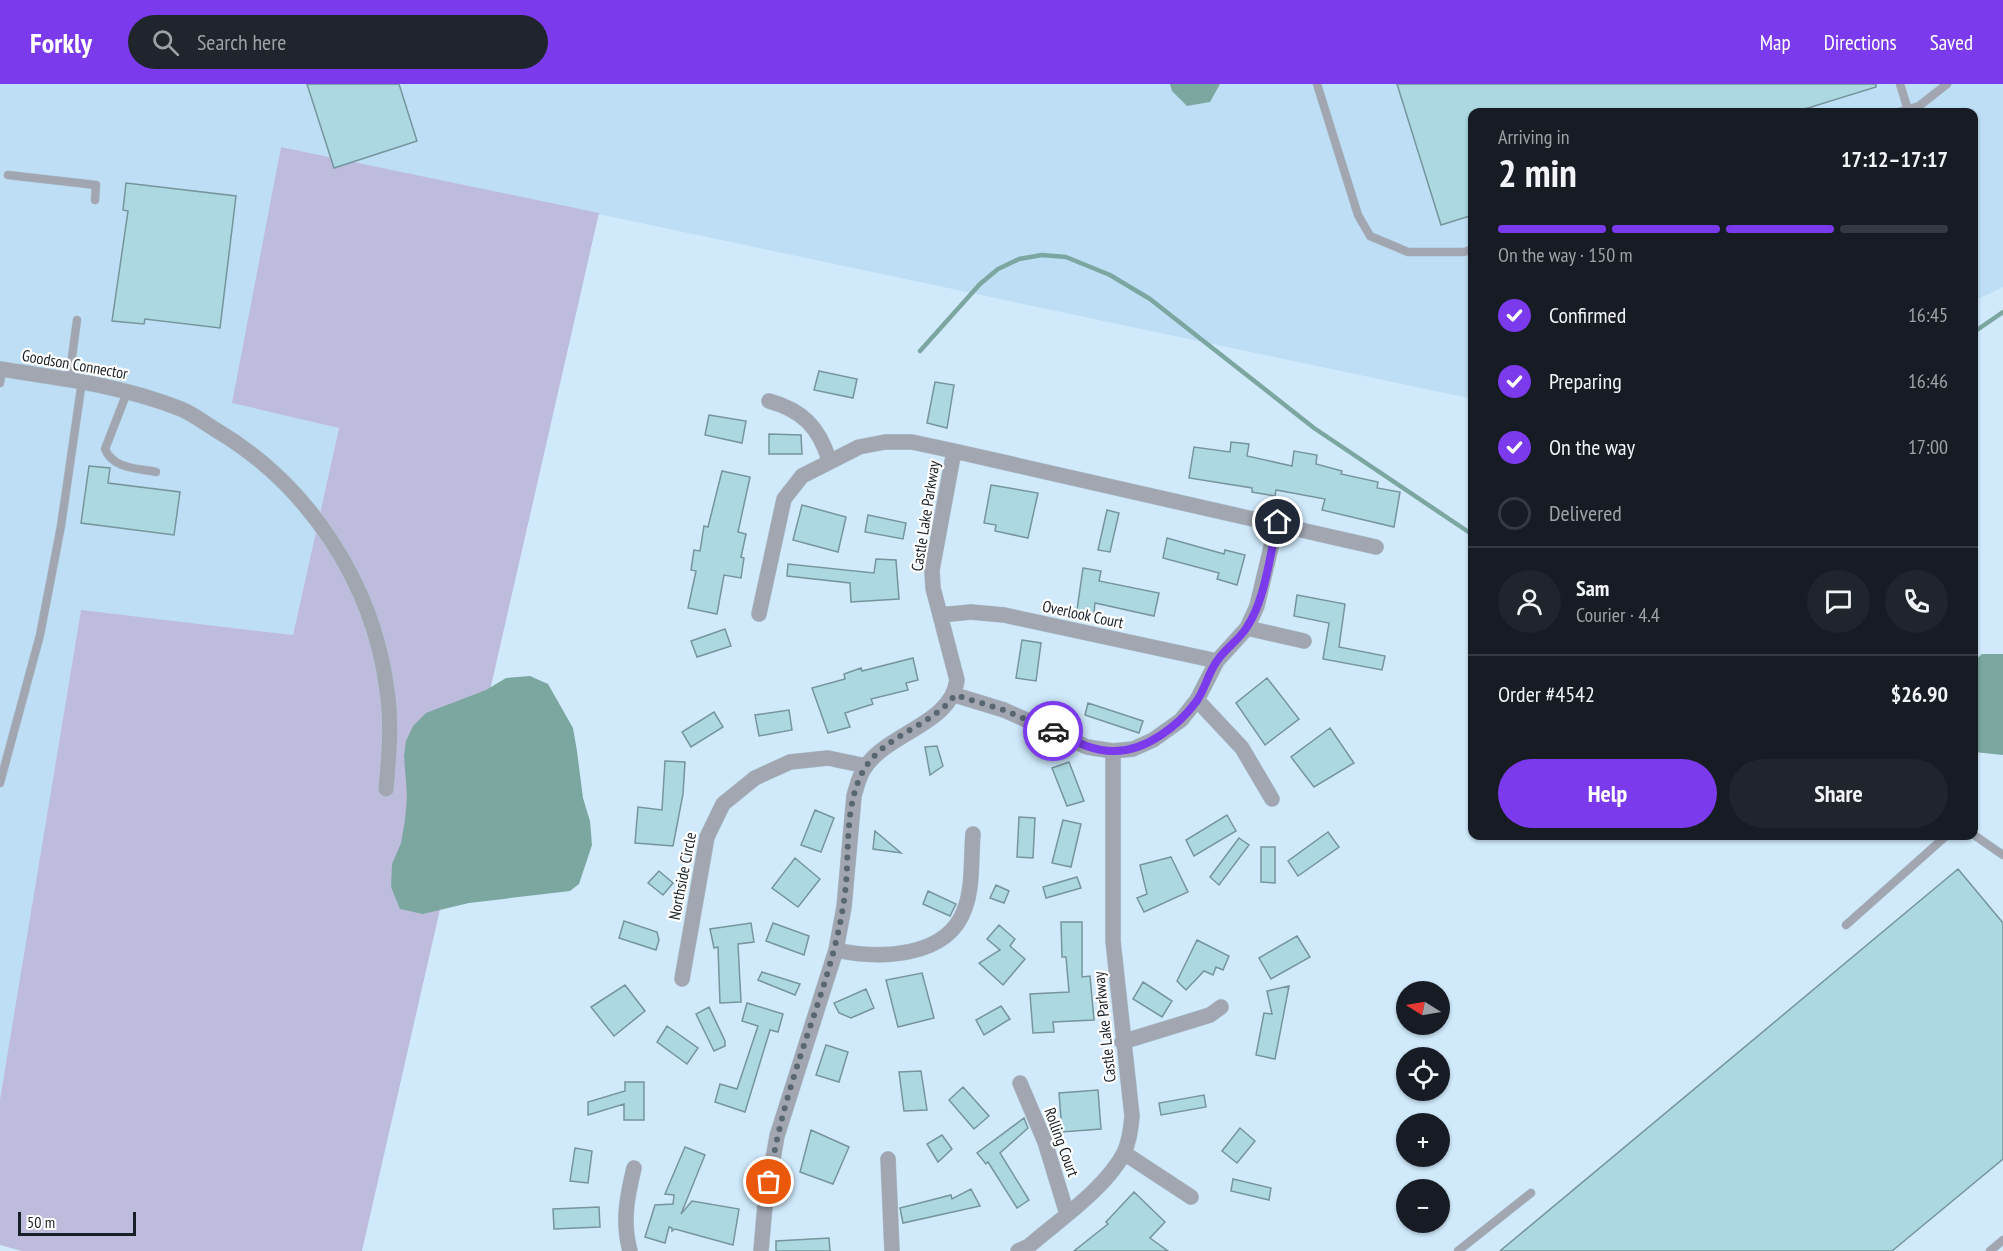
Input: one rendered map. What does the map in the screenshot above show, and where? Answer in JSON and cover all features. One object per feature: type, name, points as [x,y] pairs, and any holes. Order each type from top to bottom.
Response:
[{"type":"street","name":"Goodson Connector","points":[[1,374],[75,380],[128,390],[183,410],[242,445],[276,473],[310,509],[338,550],[361,594],[378,641],[384,670],[390,740],[386,789]]},
{"type":"street","points":[[769,401],[789,407],[809,420],[823,440],[829,460]]},
{"type":"street","points":[[759,614],[784,499],[802,476],[829,460],[859,447],[885,442],[912,442],[954,450],[1278,522],[1376,547]]},
{"type":"street","name":"Castle Lake Parkway","points":[[954,450],[932,570],[933,588],[957,680],[955,695]]},
{"type":"street","points":[[761,1251],[765,1204],[777,1136],[836,950],[844,907],[854,796],[866,766],[883,749],[947,706],[955,695],[1004,710],[1088,747],[1113,751],[1133,749],[1152,740],[1181,720],[1197,700],[1216,661],[1247,628],[1257,606],[1278,522]]},
{"type":"street","name":"Overlook Court","points":[[940,615],[971,612],[1004,615],[1216,661]]},
{"type":"street","points":[[1247,628],[1304,641]]},
{"type":"street","points":[[1197,700],[1220,721],[1242,748],[1272,799]]},
{"type":"street","name":"Castle Lake Parkway","points":[[1018,1251],[1029,1246],[1108,1176],[1124,1153],[1132,1116],[1122,1042],[1113,941],[1113,751]]},
{"type":"street","name":"Northside Circle","points":[[682,979],[707,837],[723,804],[754,778],[790,762],[828,758],[866,766]]},
{"type":"street","points":[[836,950],[865,956],[894,956],[923,948],[949,933],[960,920],[966,906],[973,834]]},
{"type":"street","points":[[1122,1042],[1210,1015],[1221,1007]]},
{"type":"street","name":"Rolling Court","points":[[1020,1083],[1044,1142],[1067,1214]]},
{"type":"street","points":[[1124,1153],[1191,1197]]},
{"type":"street","points":[[888,1159],[892,1251]]},
{"type":"street","points":[[630,1251],[625,1224],[625,1203],[634,1168]]},
{"type":"lane","points":[[1317,84],[1358,215],[1370,236],[1408,252],[1468,251]]},
{"type":"lane","points":[[1900,84],[1907,108]]},
{"type":"lane","points":[[1914,108],[1947,84]]},
{"type":"lane","points":[[8,175],[96,185],[95,200]]},
{"type":"lane","points":[[0,783],[40,635],[61,526],[75,380],[77,320]]},
{"type":"lane","points":[[128,390],[105,449],[108,459],[114,464],[156,472]]},
{"type":"lane","points":[[1978,838],[2003,855]]},
{"type":"lane","points":[[1846,925],[1942,840]]},
{"type":"lane","points":[[1458,1251],[1531,1193]]},
{"type":"lane","points":[[1990,1251],[2003,1240]]},
{"type":"shaded area","points":[[0,84],[2003,84],[2003,287],[1978,299],[1978,108],[1468,108],[1468,398],[281,147],[233,403],[339,428],[293,635],[81,611],[0,1099]]},
{"type":"shaded area","points":[[1170,84],[1220,84],[1210,102],[1187,106],[1172,91]]},
{"type":"shaded area","points":[[281,147],[599,213],[362,1251],[22,1251],[0,1245],[0,1099],[81,610],[293,635],[339,428],[232,403]]},
{"type":"shaded area","points":[[1982,654],[2003,654],[2003,755],[1978,752],[1978,658]]},
{"type":"shaded area","points":[[530,676],[548,684],[573,728],[583,798],[590,821],[592,845],[579,884],[570,891],[469,903],[423,914],[400,909],[391,887],[392,864],[401,843],[405,820],[407,796],[404,756],[406,741],[413,726],[426,713],[486,690],[506,678]]},
{"type":"building","points":[[307,84],[399,84],[417,141],[334,168]]},
{"type":"building","points":[[1397,84],[1876,84],[1876,87],[1808,108],[1468,108],[1468,217],[1441,225]]},
{"type":"building","points":[[126,183],[236,196],[220,328],[145,319],[144,324],[112,321],[128,211],[123,210]]},
{"type":"building","points":[[819,371],[857,379],[853,398],[814,390]]},
{"type":"building","points":[[935,382],[954,385],[947,428],[927,423]]},
{"type":"building","points":[[709,415],[746,421],[742,443],[705,435]]},
{"type":"building","points":[[769,434],[801,435],[802,454],[769,454]]},
{"type":"building","points":[[1231,442],[1249,444],[1247,456],[1292,466],[1294,451],[1317,455],[1316,464],[1342,471],[1341,474],[1378,482],[1377,488],[1400,492],[1394,527],[1322,510],[1325,499],[1276,490],[1275,496],[1252,492],[1252,488],[1189,478],[1194,447],[1230,452]]},
{"type":"building","points":[[89,466],[110,468],[108,483],[180,492],[174,535],[81,523]]},
{"type":"building","points":[[722,471],[750,477],[738,532],[746,534],[741,557],[744,558],[741,578],[724,575],[717,614],[688,608],[696,571],[691,570],[694,550],[700,551],[704,526],[708,527]]},
{"type":"building","points":[[991,485],[1038,493],[1028,538],[995,531],[996,525],[984,523]]},
{"type":"building","points":[[802,505],[846,517],[838,552],[793,540]]},
{"type":"building","points":[[1107,510],[1119,513],[1110,552],[1098,550]]},
{"type":"building","points":[[868,515],[906,523],[903,539],[865,532]]},
{"type":"building","points":[[1167,538],[1224,554],[1225,550],[1245,555],[1237,585],[1217,579],[1219,573],[1163,558]]},
{"type":"building","points":[[876,559],[896,560],[899,599],[851,602],[850,583],[787,576],[788,564],[874,573]]},
{"type":"building","points":[[1083,568],[1101,571],[1099,581],[1159,593],[1154,616],[1095,603],[1094,613],[1077,610]]},
{"type":"building","points":[[1297,595],[1345,604],[1339,647],[1385,656],[1382,670],[1323,659],[1329,623],[1294,616]]},
{"type":"building","points":[[725,629],[731,646],[697,657],[691,641]]},
{"type":"building","points":[[1022,640],[1041,643],[1036,681],[1016,678]]},
{"type":"building","points":[[913,658],[918,680],[906,683],[908,690],[871,699],[873,704],[845,713],[850,727],[828,733],[812,688],[845,679],[844,674],[861,668],[862,671]]},
{"type":"building","points":[[1267,678],[1299,719],[1265,745],[1236,703]]},
{"type":"building","points":[[1088,703],[1143,721],[1139,733],[1085,715]]},
{"type":"building","points":[[789,710],[792,730],[759,736],[755,715]]},
{"type":"building","points":[[714,712],[723,727],[691,747],[682,732]]},
{"type":"building","points":[[1330,728],[1354,763],[1314,787],[1291,757]]},
{"type":"building","points":[[937,746],[943,766],[930,775],[925,747]]},
{"type":"building","points":[[665,761],[685,762],[683,794],[673,846],[635,843],[638,807],[662,810]]},
{"type":"building","points":[[1069,762],[1084,801],[1067,806],[1052,768]]},
{"type":"building","points":[[815,810],[834,818],[821,852],[801,845]]},
{"type":"building","points":[[1227,815],[1236,831],[1194,856],[1186,840]]},
{"type":"building","points":[[1019,817],[1035,818],[1033,858],[1017,857]]},
{"type":"building","points":[[1063,820],[1081,824],[1071,867],[1052,863]]},
{"type":"building","points":[[875,831],[901,853],[873,849]]},
{"type":"building","points":[[1328,832],[1339,847],[1298,876],[1288,861]]},
{"type":"building","points":[[1239,838],[1249,845],[1219,885],[1210,877]]},
{"type":"building","points":[[1261,847],[1275,847],[1275,883],[1261,882]]},
{"type":"building","points":[[1171,857],[1188,892],[1144,912],[1137,898],[1147,894],[1140,865]]},
{"type":"building","points":[[795,858],[820,879],[798,907],[772,888]]},
{"type":"building","points":[[1958,869],[2003,923],[2003,1159],[1892,1251],[1500,1251]]},
{"type":"building","points":[[659,871],[673,883],[663,895],[648,883]]},
{"type":"building","points":[[1077,877],[1081,888],[1046,898],[1043,887]]},
{"type":"building","points":[[996,885],[1009,891],[1004,903],[990,898]]},
{"type":"building","points":[[928,891],[956,904],[950,916],[923,904]]},
{"type":"building","points":[[624,921],[657,932],[659,940],[656,950],[619,938]]},
{"type":"building","points":[[1061,922],[1082,922],[1082,977],[1090,976],[1094,1020],[1053,1022],[1054,1032],[1033,1033],[1030,994],[1069,992],[1066,957],[1062,957]]},
{"type":"building","points":[[751,923],[754,942],[738,944],[741,1002],[720,1003],[718,947],[714,948],[710,929]]},
{"type":"building","points":[[773,923],[809,936],[804,955],[766,941]]},
{"type":"building","points":[[999,925],[1015,939],[1010,946],[1025,959],[1003,985],[979,963],[1000,950],[987,939]]},
{"type":"building","points":[[1297,936],[1310,957],[1271,979],[1259,958]]},
{"type":"building","points":[[1197,940],[1229,956],[1223,970],[1216,967],[1213,975],[1204,971],[1186,990],[1177,981]]},
{"type":"building","points":[[762,972],[800,984],[795,995],[758,980]]},
{"type":"building","points":[[922,973],[934,1018],[898,1027],[886,980]]},
{"type":"building","points":[[1143,982],[1172,1001],[1162,1017],[1133,999]]},
{"type":"building","points":[[625,985],[645,1011],[614,1036],[591,1007]]},
{"type":"building","points":[[1289,986],[1275,1059],[1256,1055],[1264,1013],[1272,1014],[1267,991]]},
{"type":"building","points":[[866,989],[874,1008],[851,1018],[839,1013],[834,1003]]},
{"type":"building","points":[[747,1003],[783,1014],[778,1032],[770,1030],[745,1112],[715,1102],[720,1084],[737,1089],[758,1026],[742,1021]]},
{"type":"building","points":[[1001,1006],[1010,1019],[984,1035],[976,1020]]},
{"type":"building","points":[[709,1007],[725,1041],[725,1046],[714,1051],[696,1014]]},
{"type":"building","points":[[667,1026],[698,1048],[687,1064],[657,1042]]},
{"type":"building","points":[[826,1045],[848,1052],[839,1082],[816,1075]]},
{"type":"building","points":[[921,1071],[927,1110],[904,1111],[899,1072]]},
{"type":"building","points":[[625,1082],[644,1082],[644,1120],[624,1120],[624,1104],[588,1115],[588,1102],[625,1091]]},
{"type":"building","points":[[963,1087],[989,1116],[974,1129],[949,1100]]},
{"type":"building","points":[[1098,1090],[1101,1129],[1062,1132],[1059,1093]]},
{"type":"building","points":[[1204,1095],[1206,1107],[1161,1115],[1159,1103]]},
{"type":"building","points":[[1024,1118],[1028,1128],[1000,1153],[1029,1200],[1017,1208],[988,1162],[986,1164],[977,1153]]},
{"type":"building","points":[[1240,1128],[1255,1141],[1237,1163],[1222,1151]]},
{"type":"building","points":[[811,1130],[849,1147],[833,1184],[800,1172]]},
{"type":"building","points":[[942,1135],[952,1149],[938,1162],[927,1144]]},
{"type":"building","points":[[685,1147],[705,1155],[681,1214],[692,1201],[739,1209],[733,1245],[675,1229],[672,1231],[669,1227],[665,1243],[645,1237],[655,1205],[673,1204],[674,1195],[665,1194]]},
{"type":"building","points":[[575,1148],[592,1151],[588,1183],[570,1181]]},
{"type":"building","points":[[1233,1179],[1271,1188],[1269,1200],[1231,1191]]},
{"type":"building","points":[[971,1189],[980,1206],[903,1223],[900,1208],[951,1195],[952,1199]]},
{"type":"building","points":[[1134,1192],[1165,1222],[1150,1238],[1168,1251],[1074,1251],[1108,1224],[1106,1222]]},
{"type":"building","points":[[599,1207],[600,1227],[554,1229],[553,1209]]},
{"type":"building","points":[[829,1238],[830,1251],[776,1251],[776,1241]]},
{"type":"waterway","points":[[920,351],[980,284],[998,269],[1019,259],[1042,255],[1066,257],[1110,275],[1150,299],[1314,428],[1468,532]]},
{"type":"waterway","points":[[1978,329],[2003,312]]},
{"type":"way so far","points":[[769,1182],[777,1136],[789,1093],[836,950],[844,907],[854,796],[858,780],[866,766],[883,749],[947,706],[955,695],[1004,710],[1053,731]]},
{"type":"route","points":[[1053,731],[1088,747],[1113,751],[1133,749],[1152,740],[1181,720],[1197,700],[1216,661],[1247,628],[1257,606],[1278,522]]}]
